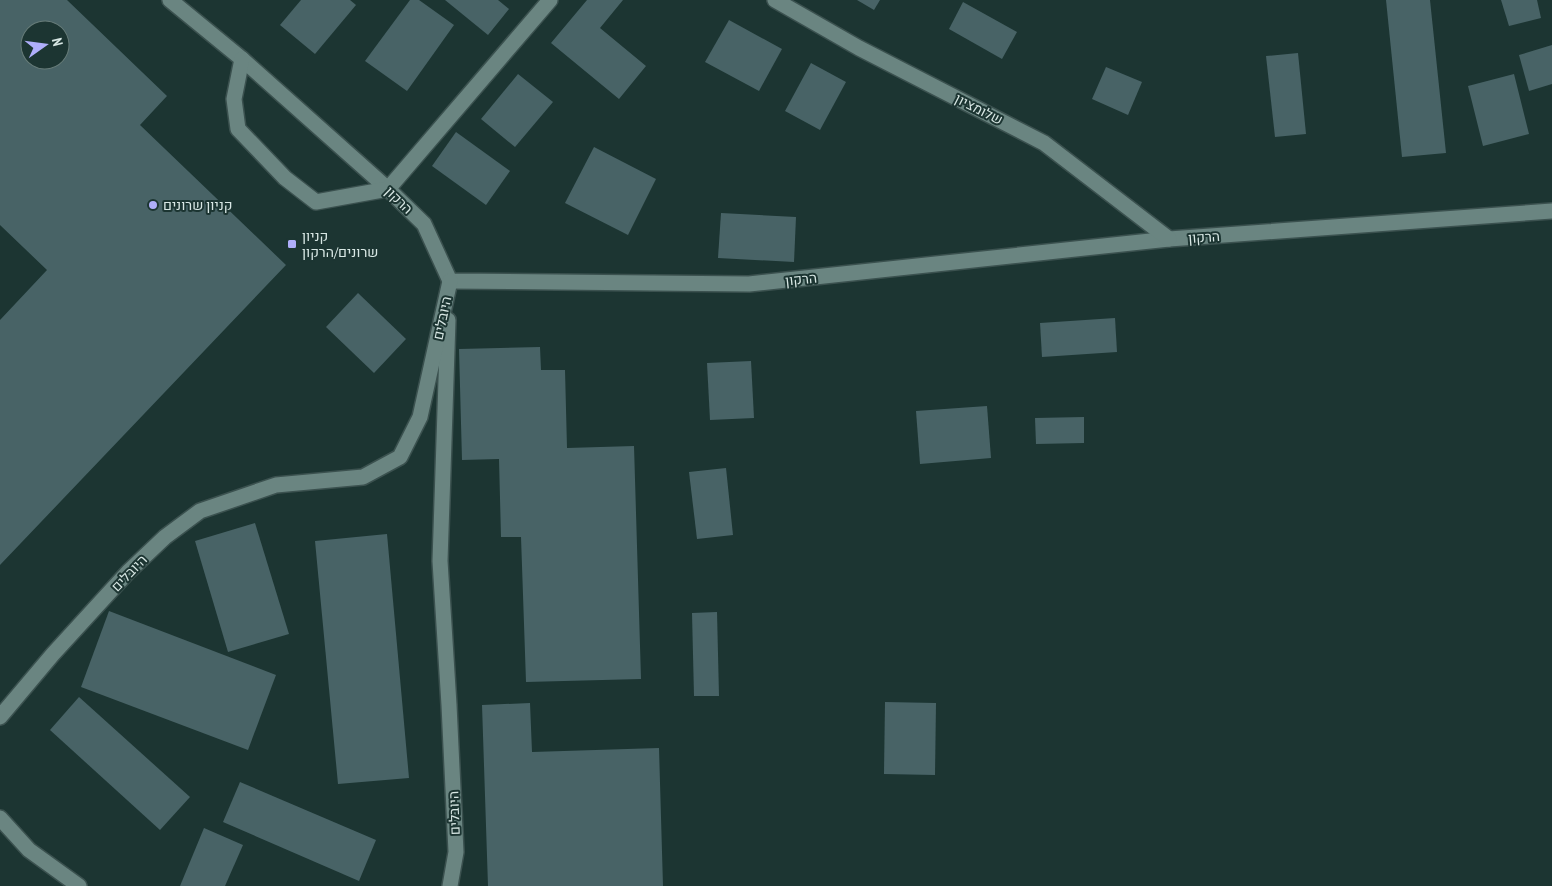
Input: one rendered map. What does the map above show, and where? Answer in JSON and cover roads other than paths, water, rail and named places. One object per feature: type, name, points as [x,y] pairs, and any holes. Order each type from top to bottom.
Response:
[{"type":"street","name":"הרקון","points":[[170,0],[242,59],[388,189],[424,224],[450,281],[749,284],[1169,239],[1552,211]]},
{"type":"street","points":[[242,59],[234,99],[238,129],[285,178],[316,202],[388,189],[550,0]]},
{"type":"street","name":"שלומציון","points":[[775,0],[859,48],[1044,143],[1169,239]]},
{"type":"street","name":"היובלים","points":[[0,717],[53,654],[128,572],[165,537],[200,511],[276,485],[363,476],[400,457],[420,417],[450,281]]},
{"type":"street","name":"היובלים","points":[[450,281],[440,561],[456,852],[450,886]]},
{"type":"street","points":[[0,818],[29,850],[79,886]]},
{"type":"place","name":"קניון שרונים","points":[[153,205]]},
{"type":"place","name":"קניון שרונים/הרקון","points":[[292,244]]}]
